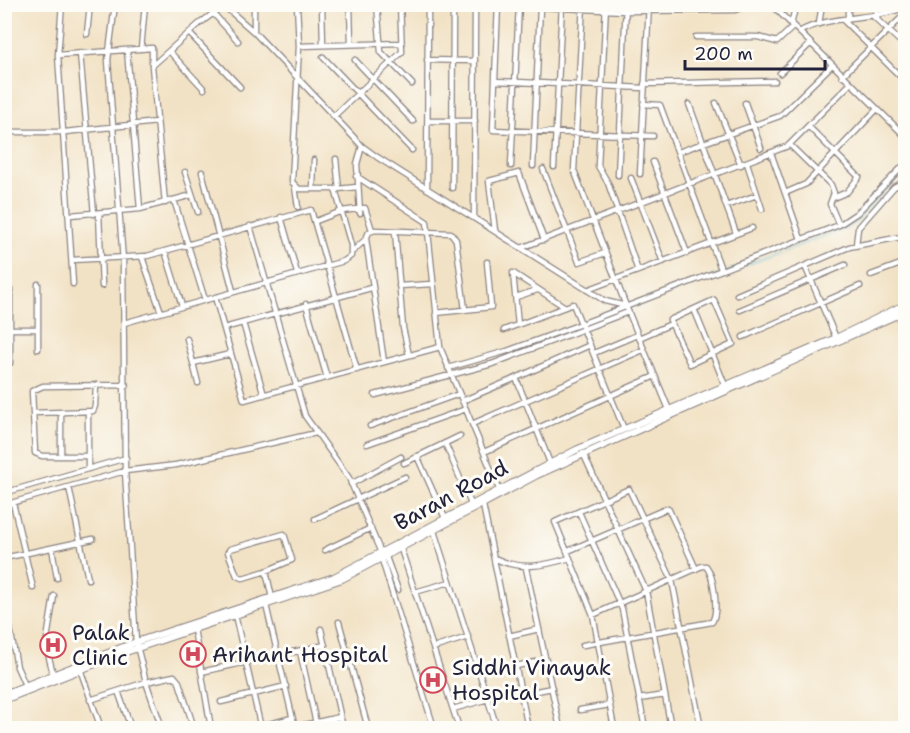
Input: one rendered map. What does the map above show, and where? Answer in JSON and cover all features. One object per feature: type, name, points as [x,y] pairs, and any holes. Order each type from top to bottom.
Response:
[{"type":"main road","name":"Baran Road","points":[[4,700],[136,645],[194,629],[327,585],[383,557],[445,518],[550,463],[880,320],[906,304]]},
{"type":"main road","name":"Baran Road","points":[[4,694],[52,674],[334,577],[383,557],[583,453],[725,385],[906,310]]},
{"type":"street","points":[[62,4],[58,55],[73,284]]},
{"type":"street","points":[[87,34],[90,4]]},
{"type":"street","points":[[115,4],[108,51],[122,259],[126,471],[136,645],[162,729]]},
{"type":"street","points":[[141,49],[145,4]]},
{"type":"street","points":[[205,4],[238,41]]},
{"type":"street","points":[[254,4],[254,32]]},
{"type":"street","points":[[297,4],[299,45],[292,182],[298,207]]},
{"type":"street","points":[[322,4],[323,45]]},
{"type":"street","points":[[350,4],[351,44]]},
{"type":"street","points":[[377,4],[378,44],[381,52],[412,84]]},
{"type":"street","points":[[334,116],[402,52],[400,4]]},
{"type":"street","points":[[426,189],[428,4]]},
{"type":"street","points":[[452,188],[453,4]]},
{"type":"street","points":[[474,218],[475,4]]},
{"type":"street","points":[[618,175],[626,4]]},
{"type":"street","points":[[640,174],[649,4]]},
{"type":"street","points":[[653,136],[493,130],[498,5],[605,7],[626,11],[649,11],[741,9],[751,4]]},
{"type":"street","points":[[771,4],[831,66],[906,137]]},
{"type":"street","points":[[696,38],[758,37],[777,42],[792,26],[796,4]]},
{"type":"street","points":[[819,24],[822,4]]},
{"type":"street","points":[[848,4],[846,20],[906,82]]},
{"type":"street","points":[[876,4],[875,17],[906,47]]},
{"type":"street","points":[[152,66],[223,5],[254,32],[362,146],[587,290],[611,304],[626,306]]},
{"type":"street","points":[[512,166],[519,5]]},
{"type":"street","points":[[533,166],[540,6]]},
{"type":"street","points":[[554,167],[562,6]]},
{"type":"street","points":[[583,7],[574,170],[615,280],[670,411]]},
{"type":"street","points":[[605,7],[598,168],[608,183],[638,271]]},
{"type":"street","points":[[799,32],[819,24],[875,17],[903,8],[905,14],[842,76]]},
{"type":"street","points":[[189,33],[240,87]]},
{"type":"street","points":[[299,45],[401,43]]},
{"type":"street","points":[[780,73],[810,44]]},
{"type":"street","points":[[58,55],[152,48],[165,203]]},
{"type":"street","points":[[127,50],[140,209]]},
{"type":"street","points":[[169,51],[204,89]]},
{"type":"street","points":[[80,53],[102,286]]},
{"type":"street","points":[[323,57],[412,150]]},
{"type":"street","points":[[355,60],[413,121]]},
{"type":"street","points":[[427,60],[475,61]]},
{"type":"street","points":[[678,152],[784,114],[831,66]]},
{"type":"street","points":[[495,81],[621,88],[775,81]]},
{"type":"street","points":[[521,248],[790,145],[850,84]]},
{"type":"street","points":[[716,103],[741,165]]},
{"type":"street","points":[[745,103],[761,147]]},
{"type":"street","points":[[643,104],[660,105],[721,269]]},
{"type":"street","points":[[689,104],[736,233]]},
{"type":"street","points":[[785,193],[804,185],[819,172],[877,109]]},
{"type":"street","points":[[428,121],[475,121]]},
{"type":"street","points":[[4,132],[64,132],[157,122]]},
{"type":"street","points":[[808,126],[860,178],[847,192],[833,198]]},
{"type":"street","points":[[790,145],[831,185],[833,198],[830,204],[839,225]]},
{"type":"street","points":[[360,211],[356,176],[362,146]]},
{"type":"street","points":[[771,153],[801,239]]},
{"type":"street","points":[[336,159],[337,189],[352,252]]},
{"type":"street","points":[[313,189],[314,160]]},
{"type":"street","points":[[653,162],[687,253]]},
{"type":"street","points":[[747,163],[762,209]]},
{"type":"street","points":[[375,395],[492,364],[626,306],[839,225],[857,213],[906,163]]},
{"type":"street","points":[[543,169],[579,262],[605,253]]},
{"type":"street","points":[[185,172],[198,212]]},
{"type":"street","points":[[202,172],[233,291]]},
{"type":"street","points":[[495,232],[489,181],[519,173],[544,240]]},
{"type":"street","points":[[356,176],[425,219],[440,347],[499,489]]},
{"type":"street","points":[[631,178],[663,262]]},
{"type":"street","points":[[856,245],[855,232],[861,223],[894,187],[906,181]]},
{"type":"street","points":[[295,188],[357,188]]},
{"type":"street","points":[[70,215],[140,209],[192,195]]},
{"type":"street","points":[[726,206],[757,195]]},
{"type":"street","points":[[174,200],[205,300]]},
{"type":"street","points":[[124,323],[348,259],[372,230],[369,212],[365,208],[360,211],[342,211],[316,221]]},
{"type":"street","points":[[72,260],[141,257],[309,209],[316,221],[357,370]]},
{"type":"street","points":[[281,217],[297,273]]},
{"type":"street","points":[[250,226],[306,416],[351,484],[398,590]]},
{"type":"street","points":[[587,290],[752,228]]},
{"type":"street","points":[[372,230],[449,232],[456,240],[465,310]]},
{"type":"street","points":[[395,231],[399,286],[409,355]]},
{"type":"street","points":[[737,295],[856,245],[906,236]]},
{"type":"street","points":[[366,238],[371,288],[384,362]]},
{"type":"street","points":[[165,251],[182,306]]},
{"type":"street","points":[[141,257],[161,312]]},
{"type":"street","points":[[436,313],[491,307],[487,262]]},
{"type":"street","points":[[871,275],[906,262]]},
{"type":"street","points":[[740,310],[845,265]]},
{"type":"street","points":[[805,266],[836,338]]},
{"type":"street","points":[[518,325],[513,273],[565,308]]},
{"type":"street","points":[[38,284],[38,349]]},
{"type":"street","points":[[399,286],[432,284]]},
{"type":"street","points":[[743,337],[821,305],[860,286]]},
{"type":"street","points":[[224,328],[371,288]]},
{"type":"street","points":[[10,290],[7,329],[10,363]]},
{"type":"street","points":[[516,297],[537,290]]},
{"type":"street","points":[[215,297],[244,400],[440,347]]},
{"type":"street","points":[[714,300],[733,345],[690,364],[670,320],[694,309],[714,300]]},
{"type":"street","points":[[306,304],[327,378]]},
{"type":"street","points":[[504,330],[573,304],[624,429]]},
{"type":"street","points":[[694,309],[725,385]]},
{"type":"street","points":[[448,368],[628,312]]},
{"type":"street","points":[[243,323],[264,395]]},
{"type":"street","points":[[594,353],[671,324]]},
{"type":"street","points":[[7,329],[38,329]]},
{"type":"street","points":[[187,339],[198,383]]},
{"type":"street","points":[[462,401],[590,345]]},
{"type":"street","points":[[472,424],[644,350]]},
{"type":"street","points":[[193,363],[230,354]]},
{"type":"street","points":[[484,452],[655,376]]},
{"type":"street","points":[[516,378],[550,463]]},
{"type":"street","points":[[33,413],[88,412],[95,406],[96,385]]},
{"type":"street","points":[[88,456],[35,453],[32,393],[36,387],[126,385]]},
{"type":"street","points":[[370,426],[459,394]]},
{"type":"street","points":[[367,444],[466,409]]},
{"type":"street","points":[[61,412],[61,456]]},
{"type":"street","points":[[88,412],[88,469]]},
{"type":"street","points":[[4,505],[126,471],[176,465],[316,433]]},
{"type":"street","points":[[404,463],[460,436]]},
{"type":"street","points":[[445,443],[471,504]]},
{"type":"street","points":[[583,453],[646,591],[671,729]]},
{"type":"street","points":[[417,456],[445,518]]},
{"type":"street","points":[[351,484],[401,457]]},
{"type":"street","points":[[4,493],[126,458]]},
{"type":"street","points":[[315,519],[405,477]]},
{"type":"street","points":[[69,487],[88,579]]},
{"type":"street","points":[[614,729],[593,615],[555,522],[629,489],[672,580],[684,628],[701,729]]},
{"type":"street","points":[[13,503],[33,588]]},
{"type":"street","points":[[483,505],[528,729]]},
{"type":"street","points":[[568,552],[668,508],[696,569]]},
{"type":"street","points":[[579,512],[620,602],[645,729]]},
{"type":"street","points":[[325,550],[371,528]]},
{"type":"street","points":[[434,531],[496,728]]},
{"type":"street","points":[[287,535],[292,560],[266,571],[243,578],[237,576],[228,552],[230,549],[287,535]]},
{"type":"street","points":[[4,558],[93,539]]},
{"type":"street","points":[[52,548],[57,578]]},
{"type":"street","points":[[401,549],[459,729]]},
{"type":"street","points":[[383,557],[434,729]]},
{"type":"street","points":[[494,558],[526,567],[570,558]]},
{"type":"street","points":[[583,645],[707,624],[715,618],[710,573],[706,566],[696,569],[593,615]]},
{"type":"street","points":[[526,567],[560,729]]},
{"type":"street","points":[[266,571],[272,598]]},
{"type":"street","points":[[415,592],[450,582]]},
{"type":"street","points":[[4,595],[17,667],[25,685]]},
{"type":"street","points":[[52,674],[46,643],[54,596]]},
{"type":"street","points":[[266,605],[295,728],[340,717]]},
{"type":"street","points":[[235,615],[261,728]]},
{"type":"street","points":[[339,622],[368,729]]},
{"type":"street","points":[[194,629],[212,729]]},
{"type":"street","points":[[321,629],[343,729]]},
{"type":"street","points":[[509,636],[539,629]]},
{"type":"street","points":[[433,648],[468,637]]},
{"type":"street","points":[[201,672],[325,645]]},
{"type":"street","points":[[300,651],[317,729]]},
{"type":"street","points":[[516,666],[546,660]]},
{"type":"street","points":[[80,669],[101,729]]},
{"type":"street","points":[[575,678],[604,673]]},
{"type":"street","points":[[90,700],[170,676],[177,678],[194,729]]},
{"type":"street","points":[[220,702],[286,686]]},
{"type":"street","points":[[521,694],[552,688]]},
{"type":"street","points":[[118,691],[131,729]]},
{"type":"street","points":[[639,699],[665,695]]},
{"type":"street","points":[[453,710],[488,699]]},
{"type":"street","points":[[580,710],[610,705]]},
{"type":"street","points":[[4,713],[9,729]]},
{"type":"street","points":[[254,729],[292,718]]},
{"type":"waterway","points":[[635,306],[848,227],[856,222],[906,168]]},
{"type":"place","name":"Palak Clinic","points":[[53,645]]},
{"type":"place","name":"Arihant Hospital","points":[[193,654]]},
{"type":"place","name":"Siddhi Vinayak Hospital","points":[[433,680]]}]
